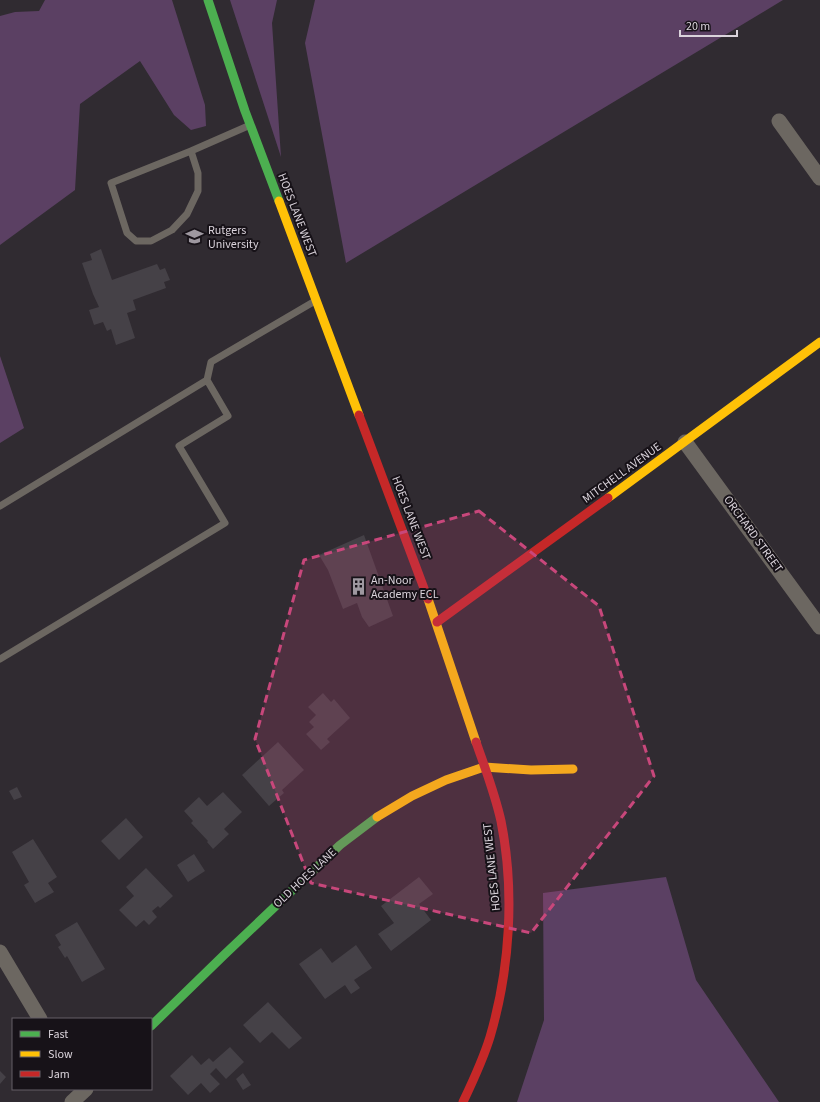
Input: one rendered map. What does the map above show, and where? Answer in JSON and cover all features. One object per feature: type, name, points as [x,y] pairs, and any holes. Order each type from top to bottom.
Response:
[{"type":"street","name":"HOES LANE WEST","points":[[208,0],[250,125],[437,622],[484,767],[495,796],[503,834],[508,878],[510,920],[506,961],[500,1000],[489,1039],[475,1078],[463,1102]]},
{"type":"street","points":[[779,121],[820,178]]},
{"type":"street","name":"MITCHELL AVENUE","points":[[437,622],[820,342]]},
{"type":"street","name":"ORCHARD STREET","points":[[685,442],[820,627]]},
{"type":"street","points":[[484,767],[531,770],[572,768]]},
{"type":"street","name":"OLD HOES LANE","points":[[152,1025],[235,944],[345,841],[372,820],[412,796],[446,780],[484,767]]},
{"type":"street","points":[[0,952],[39,1018]]},
{"type":"street","points":[[72,1102],[84,1090]]},
{"type":"lane","points":[[191,151],[198,173],[198,191],[187,214],[172,230],[151,241],[136,241],[127,233],[111,183],[191,151],[250,125]]},
{"type":"lane","points":[[0,506],[207,380],[212,362],[316,300]]},
{"type":"lane","points":[[0,659],[225,523],[179,446],[228,416],[207,380]]},
{"type":"highlighted area","points":[[479,511],[599,606],[654,776],[531,933],[311,883],[255,739],[304,560]]},
{"type":"shaded area","points":[[45,0],[172,0],[205,105],[206,126],[191,130],[174,115],[140,61],[80,104],[75,190],[0,245],[0,16],[15,12],[39,11]]},
{"type":"shaded area","points":[[230,0],[277,0],[272,23],[281,157]]},
{"type":"shaded area","points":[[315,0],[783,0],[346,263],[305,43]]},
{"type":"shaded area","points":[[0,356],[24,428],[0,443]]},
{"type":"shaded area","points":[[666,877],[696,980],[779,1102],[517,1102],[544,1020],[543,893]]},
{"type":"building","points":[[101,249],[112,280],[157,264],[160,270],[165,268],[170,280],[164,282],[166,288],[133,300],[136,310],[127,313],[135,338],[116,345],[111,329],[107,331],[103,322],[94,325],[89,310],[99,307],[82,263],[92,260],[90,254]]},
{"type":"building","name":"An-Noor Academy ECL","points":[[364,535],[393,616],[369,627],[362,617],[357,603],[343,609],[328,570],[319,555]]},
{"type":"building","points":[[323,693],[331,702],[334,699],[350,718],[327,739],[330,742],[321,750],[306,734],[314,727],[309,722],[316,715],[308,707]]},
{"type":"building","points":[[278,742],[304,770],[282,790],[284,793],[269,806],[242,775]]},
{"type":"building","points":[[17,787],[22,797],[14,800],[9,791]]},
{"type":"building","points":[[223,792],[242,812],[224,829],[229,834],[213,849],[207,842],[208,841],[191,823],[193,821],[184,811],[199,797],[207,806]]},
{"type":"building","points":[[126,818],[143,837],[119,860],[101,841]]},
{"type":"building","points":[[33,839],[57,877],[48,883],[54,892],[35,903],[24,885],[29,882],[12,852]]},
{"type":"building","points":[[194,854],[205,871],[188,882],[177,865]]},
{"type":"building","points":[[146,868],[173,896],[160,908],[158,906],[152,911],[157,917],[149,925],[144,920],[136,927],[119,910],[134,896],[126,887]]},
{"type":"building","points":[[419,877],[433,894],[419,904],[431,920],[391,951],[378,934],[394,923],[381,906]]},
{"type":"building","points":[[77,922],[105,969],[82,982],[67,956],[65,958],[58,947],[61,945],[55,935]]},
{"type":"building","points":[[356,945],[372,968],[354,980],[360,988],[351,994],[345,985],[325,999],[299,964],[321,948],[332,963]]},
{"type":"building","points":[[268,1002],[302,1038],[289,1049],[272,1032],[260,1043],[243,1025]]},
{"type":"building","points":[[230,1047],[244,1062],[226,1079],[216,1068],[210,1074],[220,1084],[210,1093],[201,1083],[188,1095],[170,1076],[192,1055],[201,1065],[209,1058],[213,1062]]},
{"type":"building","points":[[0,1071],[6,1077],[0,1084]]},
{"type":"building","points":[[243,1073],[251,1085],[243,1090],[236,1079]]},
{"type":"traffic: fast","points":[[208,0],[245,111],[279,201]]},
{"type":"traffic: fast","points":[[152,1025],[340,845],[377,817]]},
{"type":"traffic: slow","points":[[279,201],[359,415]]},
{"type":"traffic: slow","points":[[608,498],[820,342]]},
{"type":"traffic: slow","points":[[428,599],[476,742]]},
{"type":"traffic: slow","points":[[377,817],[412,796],[446,780],[484,767],[531,770],[573,769]]},
{"type":"traffic: jam","points":[[359,415],[428,599]]},
{"type":"traffic: jam","points":[[437,622],[608,498]]},
{"type":"traffic: jam","points":[[463,1102],[481,1062],[497,1011],[506,957],[508,930],[508,875],[501,821],[493,791],[476,742]]},
{"type":"place","name":"Rutgers University","points":[[195,237]]},
{"type":"place","name":"An-Noor Academy ECL","points":[[358,587]]}]
